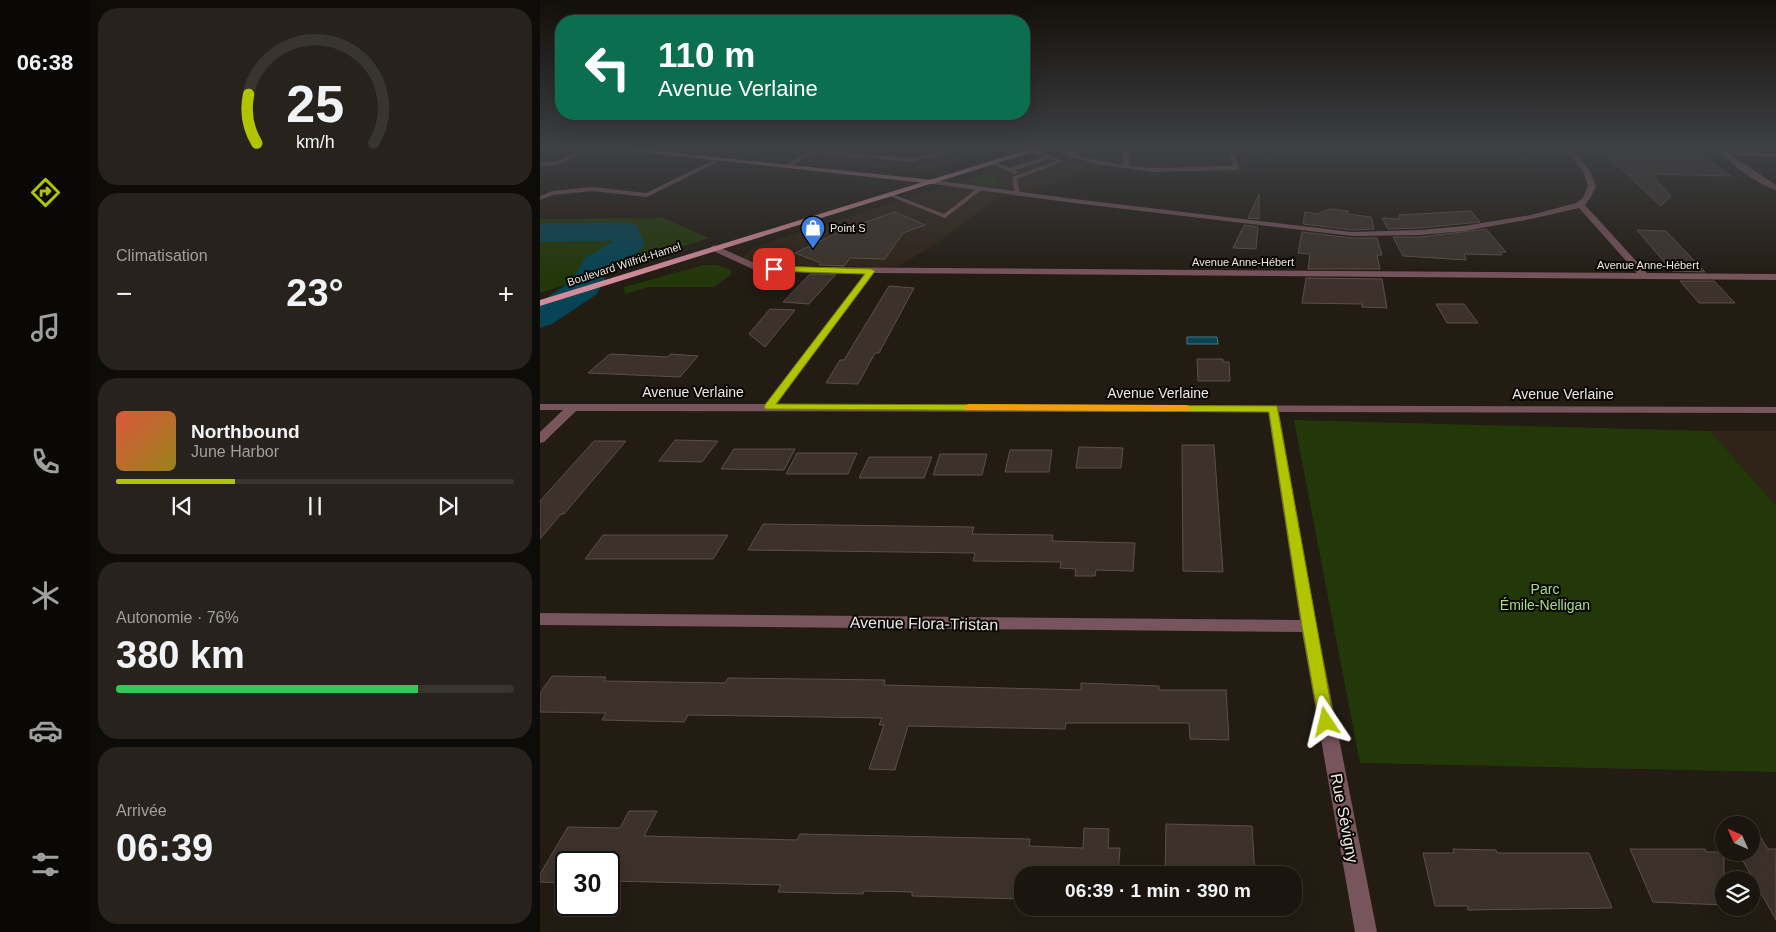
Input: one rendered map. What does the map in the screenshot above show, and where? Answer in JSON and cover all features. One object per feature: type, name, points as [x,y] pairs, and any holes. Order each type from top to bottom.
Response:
[{"type":"main road","name":"Boulevard Wilfrid-Hamel","points":[[714,248],[736,236],[877,190]]},
{"type":"main road","name":"Boulevard Wilfrid-Hamel","points":[[540,303],[905,190]]},
{"type":"street","points":[[999,190],[1352,234],[1394,234],[1466,230],[1537,216],[1580,204],[1588,197],[1590,190]]},
{"type":"street","points":[[1580,204],[1644,276]]},
{"type":"street","name":"Avenue Anne-Hébert","points":[[714,248],[757,268],[871,271],[1776,277]]},
{"type":"street","points":[[769,407],[871,271]]},
{"type":"street","name":"Avenue Verlaine","points":[[540,407],[1776,410]]},
{"type":"street","points":[[540,439],[574,407]]},
{"type":"street","name":"Rue Sévigny","points":[[1274,408],[1309,626],[1366,932]]},
{"type":"street","name":"Avenue Flora-Tristan","points":[[540,619],[1309,626]]},
{"type":"lane","points":[[540,192],[577,190]]},
{"type":"lane","points":[[608,190],[647,194],[654,190]]},
{"type":"lane","points":[[890,195],[945,216],[978,190]]},
{"type":"lane","points":[[540,198],[552,193]]},
{"type":"shaded area","points":[[933,190],[1035,190],[997,198],[933,246],[896,267],[760,265],[740,260],[754,247]]},
{"type":"shaded area","points":[[1710,431],[1776,431],[1776,506]]},
{"type":"green space","points":[[663,218],[709,238],[540,293],[540,219]]},
{"type":"green space","points":[[704,265],[717,265],[731,270],[731,275],[714,287],[648,287],[625,294],[624,287]]},
{"type":"green space","name":"Parc Émile-Nelligan","points":[[1294,420],[1710,431],[1776,506],[1776,772],[1360,763]]},
{"type":"water","points":[[1187,337],[1217,337],[1218,344],[1187,344]]},
{"type":"building","points":[[1644,190],[1666,190],[1671,196],[1661,206]]},
{"type":"building","points":[[1259,194],[1259,219],[1248,218]]},
{"type":"building","points":[[1330,209],[1348,211],[1347,214],[1371,217],[1374,229],[1352,230],[1303,224],[1305,212],[1317,214]]},
{"type":"building","points":[[1471,211],[1480,222],[1388,229],[1382,218],[1400,219],[1399,215]]},
{"type":"building","points":[[895,212],[925,225],[903,233],[885,259],[850,258],[844,266],[819,265],[821,263],[795,253],[848,228]]},
{"type":"building","points":[[1244,225],[1258,227],[1256,249],[1233,248]]},
{"type":"building","points":[[1486,229],[1506,252],[1501,252],[1502,255],[1464,254],[1466,260],[1403,256],[1393,237],[1420,237]]},
{"type":"building","points":[[1637,230],[1666,231],[1705,272],[1672,271]]},
{"type":"building","points":[[1302,232],[1352,238],[1377,238],[1382,255],[1377,255],[1380,269],[1308,269],[1310,254],[1298,253]]},
{"type":"building","points":[[810,274],[836,274],[809,304],[783,302]]},
{"type":"building","points":[[1306,278],[1382,279],[1387,308],[1362,307],[1362,304],[1302,303]]},
{"type":"building","points":[[1680,281],[1714,281],[1735,303],[1699,303]]},
{"type":"building","points":[[889,286],[914,288],[879,353],[875,353],[858,384],[826,383],[840,360],[844,360]]},
{"type":"building","points":[[1436,304],[1464,304],[1478,323],[1447,323]]},
{"type":"building","points":[[770,309],[795,310],[765,347],[749,334]]},
{"type":"building","points":[[610,354],[667,357],[671,354],[698,356],[680,377],[588,373]]},
{"type":"building","points":[[1197,359],[1223,359],[1223,362],[1229,362],[1230,381],[1198,381]]},
{"type":"building","points":[[675,440],[718,441],[702,462],[659,461]]},
{"type":"building","points":[[594,441],[626,441],[564,514],[561,514],[540,539],[540,501]]},
{"type":"building","points":[[1182,445],[1214,445],[1223,572],[1183,571]]},
{"type":"building","points":[[1079,447],[1123,448],[1121,468],[1076,468]]},
{"type":"building","points":[[734,449],[795,449],[784,470],[721,469]]},
{"type":"building","points":[[1010,450],[1052,450],[1049,472],[1005,472]]},
{"type":"building","points":[[797,453],[857,453],[848,474],[786,474]]},
{"type":"building","points":[[940,454],[987,454],[982,475],[933,475]]},
{"type":"building","points":[[869,457],[932,457],[924,478],[859,478]]},
{"type":"building","points":[[763,524],[974,527],[972,534],[1053,535],[1052,541],[1135,543],[1133,571],[1096,570],[1095,576],[1075,576],[1076,569],[1060,568],[1061,562],[973,561],[975,553],[748,550]]},
{"type":"building","points":[[603,535],[728,535],[713,559],[585,559]]},
{"type":"building","points":[[552,676],[606,677],[604,681],[725,683],[728,678],[885,680],[884,685],[1081,690],[1081,683],[1159,686],[1159,690],[1226,690],[1229,740],[1190,739],[1189,723],[1066,723],[1065,729],[908,726],[895,770],[869,769],[884,725],[879,725],[882,718],[688,715],[684,722],[602,720],[606,713],[540,712],[540,693]]},
{"type":"building","points":[[629,811],[657,811],[644,836],[797,840],[800,834],[1030,839],[1029,846],[1083,848],[1084,828],[1109,829],[1108,848],[1120,848],[1119,866],[1014,866],[1014,899],[912,896],[912,892],[864,891],[863,894],[778,892],[781,885],[620,881],[620,851],[555,851],[555,883],[540,882],[540,874],[568,827],[620,828]]},
{"type":"building","points":[[1166,824],[1252,826],[1254,866],[1165,866]]},
{"type":"building","points":[[1760,836],[1768,849],[1776,849],[1776,920],[1760,891],[1760,871],[1749,871],[1743,861],[1760,861]]},
{"type":"building","points":[[1453,849],[1496,850],[1497,853],[1589,853],[1612,908],[1468,910],[1468,906],[1435,906],[1423,853],[1454,853]]},
{"type":"building","points":[[1630,849],[1705,849],[1706,852],[1715,852],[1715,861],[1724,861],[1724,871],[1715,871],[1715,905],[1653,902]]},
{"type":"waterway","points":[[540,233],[626,231],[630,244],[596,265],[585,287],[540,317]]},
{"type":"slow traffic","points":[[969,407],[1187,408]]},
{"type":"place","name":"Point S","points":[[813,249]]},
{"type":"route","points":[[774,269],[871,271],[769,407],[1274,408],[1326,722]]}]
